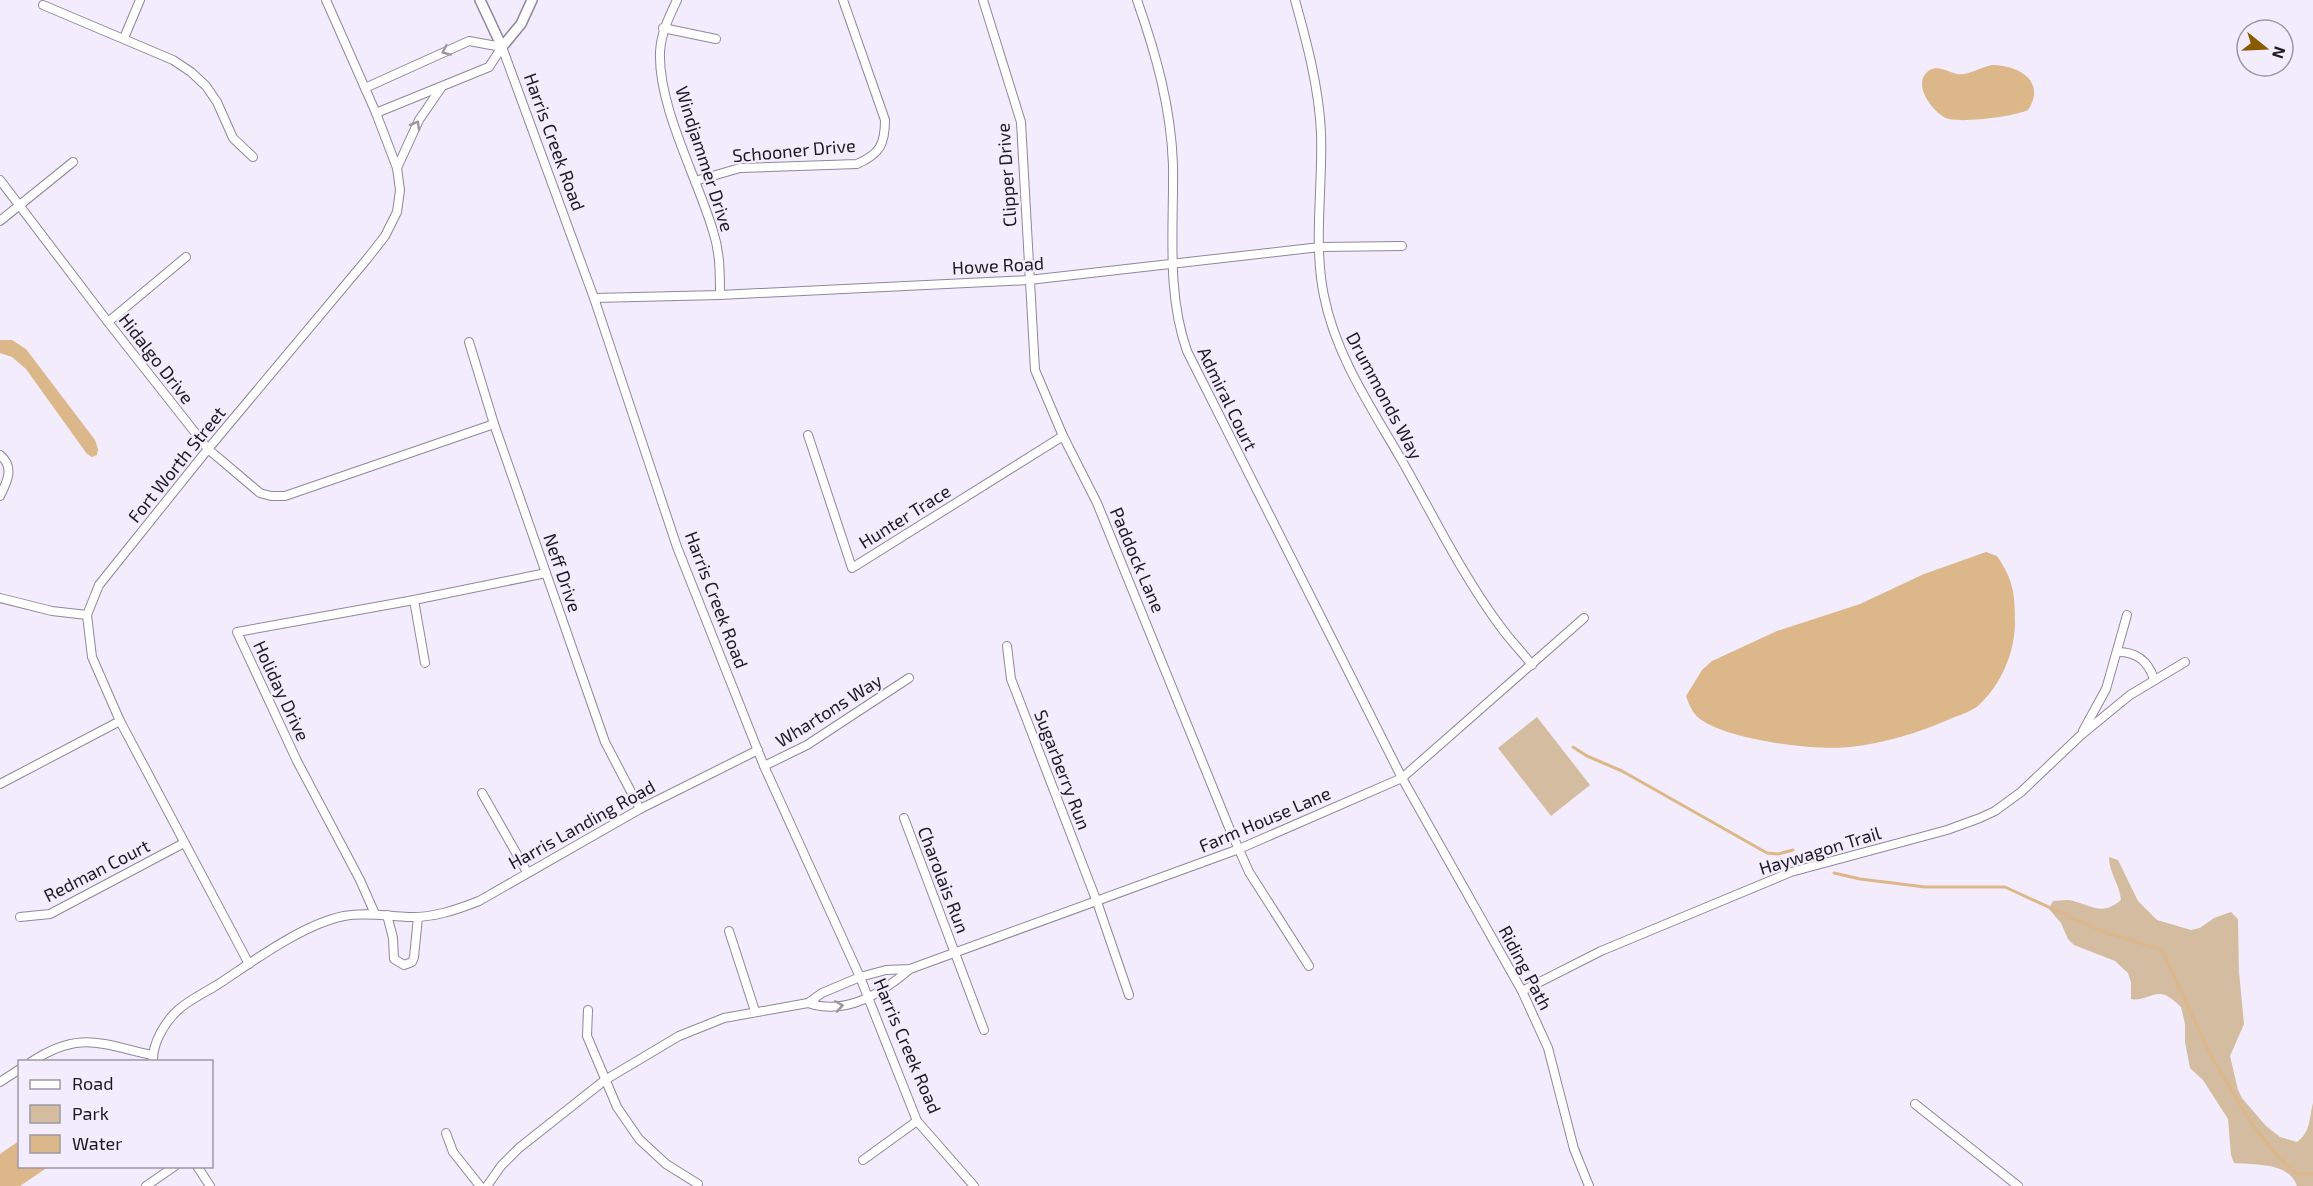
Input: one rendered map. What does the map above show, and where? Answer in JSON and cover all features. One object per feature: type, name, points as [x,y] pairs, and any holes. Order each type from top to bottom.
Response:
[{"type":"street","points":[[124,38],[141,0]]},
{"type":"street","name":"Fort Worth Street","points":[[249,964],[120,721],[92,657],[87,615],[99,585],[208,449],[385,236],[397,212],[400,190],[397,168],[376,113],[326,0]]},
{"type":"street","name":"Harris Creek Road","points":[[480,0],[502,47],[594,298],[677,547],[764,766],[861,977],[917,1121],[974,1186]]},
{"type":"street","points":[[376,113],[489,68],[502,47],[521,24],[532,0]]},
{"type":"street","name":"Windjammer Drive","points":[[677,0],[663,28],[660,72],[665,96],[713,231],[719,258],[720,295]]},
{"type":"street","name":"Schooner Drive","points":[[695,181],[740,168],[857,164],[871,158],[881,146],[885,133],[885,120],[843,0]]},
{"type":"street","name":"Clipper Drive","points":[[983,0],[1021,122],[1029,280]]},
{"type":"street","name":"Admiral Court","points":[[1137,0],[1154,47],[1166,101],[1173,163],[1176,314],[1187,351],[1402,778]]},
{"type":"street","name":"Drummonds Way","points":[[1295,0],[1306,39],[1317,96],[1321,133],[1320,247],[1324,294],[1334,333],[1350,370],[1472,582],[1500,626],[1532,665]]},
{"type":"street","points":[[43,4],[173,60],[206,86],[218,102],[233,138],[253,157]]},
{"type":"street","points":[[663,28],[716,39]]},
{"type":"street","points":[[365,88],[469,41],[502,47]]},
{"type":"street","points":[[397,168],[419,120],[442,86]]},
{"type":"street","points":[[0,221],[73,162]]},
{"type":"street","name":"Hidalgo Drive","points":[[0,180],[208,449],[260,493],[285,496],[494,424]]},
{"type":"street","name":"Howe Road","points":[[594,298],[720,295],[1029,280],[1320,247],[1402,246]]},
{"type":"street","points":[[108,322],[186,257]]},
{"type":"street","name":"Paddock Lane","points":[[1029,280],[1035,370],[1063,436],[1097,503],[1227,825],[1249,872],[1309,966]]},
{"type":"street","name":"Neff Drive","points":[[469,342],[494,424],[605,742],[640,809]]},
{"type":"street","name":"Hunter Trace","points":[[808,435],[852,568],[1063,436]]},
{"type":"street","points":[[0,455],[9,469],[8,480],[0,496]]},
{"type":"street","name":"Holiday Drive","points":[[375,914],[360,880],[297,760],[237,632],[546,573]]},
{"type":"street","points":[[0,598],[52,611],[87,615]]},
{"type":"street","points":[[414,600],[425,663]]},
{"type":"street","name":"Haywagon Trail","points":[[2080,736],[2106,689],[2127,615]]},
{"type":"street","name":"Farm House Lane","points":[[808,1003],[822,993],[861,977],[886,970],[910,969],[1239,849],[1402,778],[1584,618]]},
{"type":"street","name":"Sugarberry Run","points":[[1007,646],[1011,679],[1129,995]]},
{"type":"street","points":[[2118,652],[2133,653],[2139,657],[2146,663],[2154,679]]},
{"type":"street","name":"Haywagon Trail","points":[[1522,991],[1601,951],[1791,872],[1947,830],[1980,818],[2015,797],[2080,736],[2130,695],[2185,662]]},
{"type":"street","name":"Whartons Way","points":[[764,766],[807,745],[909,678]]},
{"type":"street","points":[[0,784],[120,721]]},
{"type":"street","name":"Harris Landing Road","points":[[152,1058],[160,1033],[179,1010],[249,964],[311,928],[328,920],[352,915],[418,917],[460,909],[640,809],[758,750]]},
{"type":"street","name":"Riding Path","points":[[1402,778],[1522,991],[1548,1048],[1574,1149],[1589,1186]]},
{"type":"street","points":[[482,793],[527,872]]},
{"type":"street","name":"Charolais Run","points":[[904,818],[984,1030]]},
{"type":"street","name":"Redman Court","points":[[20,917],[50,914],[184,843]]},
{"type":"street","points":[[387,915],[393,938],[394,959],[404,965],[412,962],[414,957],[418,917]]},
{"type":"street","points":[[729,931],[755,1011]]},
{"type":"street","name":"Farm House Lane","points":[[808,1003],[824,1009],[851,1005],[888,988],[910,969]]},
{"type":"street","points":[[487,1186],[501,1166],[519,1148],[605,1080],[679,1035],[724,1018],[808,1003]]},
{"type":"street","points":[[588,1010],[587,1036],[617,1107],[639,1138],[666,1164],[698,1184]]},
{"type":"street","points":[[34,1060],[44,1053],[73,1042],[90,1041],[152,1058]]},
{"type":"street","points":[[0,1082],[18,1070]]},
{"type":"street","points":[[1915,1104],[2018,1186]]},
{"type":"street","points":[[863,1160],[917,1121]]},
{"type":"street","points":[[446,1133],[453,1152],[480,1186]]},
{"type":"street","points":[[146,1186],[174,1168]]},
{"type":"street","points":[[198,1168],[210,1186]]},
{"type":"green space","points":[[1537,717],[1590,785],[1551,816],[1498,748]]},
{"type":"green space","points":[[2109,857],[2118,860],[2138,901],[2157,920],[2191,930],[2200,928],[2214,918],[2231,912],[2238,919],[2239,972],[2244,1024],[2230,1056],[2238,1090],[2266,1126],[2280,1137],[2297,1142],[2305,1134],[2313,1103],[2313,1186],[2297,1186],[2287,1173],[2270,1166],[2234,1163],[2231,1155],[2228,1119],[2203,1080],[2190,1068],[2181,1007],[2169,997],[2161,994],[2136,1000],[2131,999],[2131,982],[2128,973],[2115,961],[2074,945],[2068,939],[2061,923],[2049,909],[2053,901],[2071,900],[2103,909],[2121,900]]},
{"type":"water","points":[[1992,65],[2020,72],[2032,83],[2033,100],[2028,110],[2012,115],[1953,120],[1940,115],[1925,96],[1922,82],[1924,75],[1930,70],[1940,69],[1961,74]]},
{"type":"water","points":[[0,340],[12,340],[26,349],[95,440],[97,455],[92,457],[87,454],[26,369],[12,357],[0,353]]},
{"type":"water","points":[[1986,552],[1997,556],[2010,581],[2015,605],[2014,636],[2009,658],[2000,678],[1987,697],[1972,710],[1901,737],[1876,743],[1835,748],[1772,742],[1730,733],[1700,719],[1691,708],[1686,696],[1702,670],[1712,661],[1777,631],[1860,604],[1924,574]]},
{"type":"water","points":[[18,1142],[18,1168],[47,1168],[20,1186],[0,1186],[0,1154]]},
{"type":"waterway","points":[[1573,747],[1587,756],[1622,771],[1767,853],[1778,854],[1793,850]]},
{"type":"waterway","points":[[1834,873],[1860,879],[1925,887],[2005,887],[2096,929],[2162,950],[2211,1056],[2252,1124],[2279,1158],[2296,1173],[2313,1174]]}]
